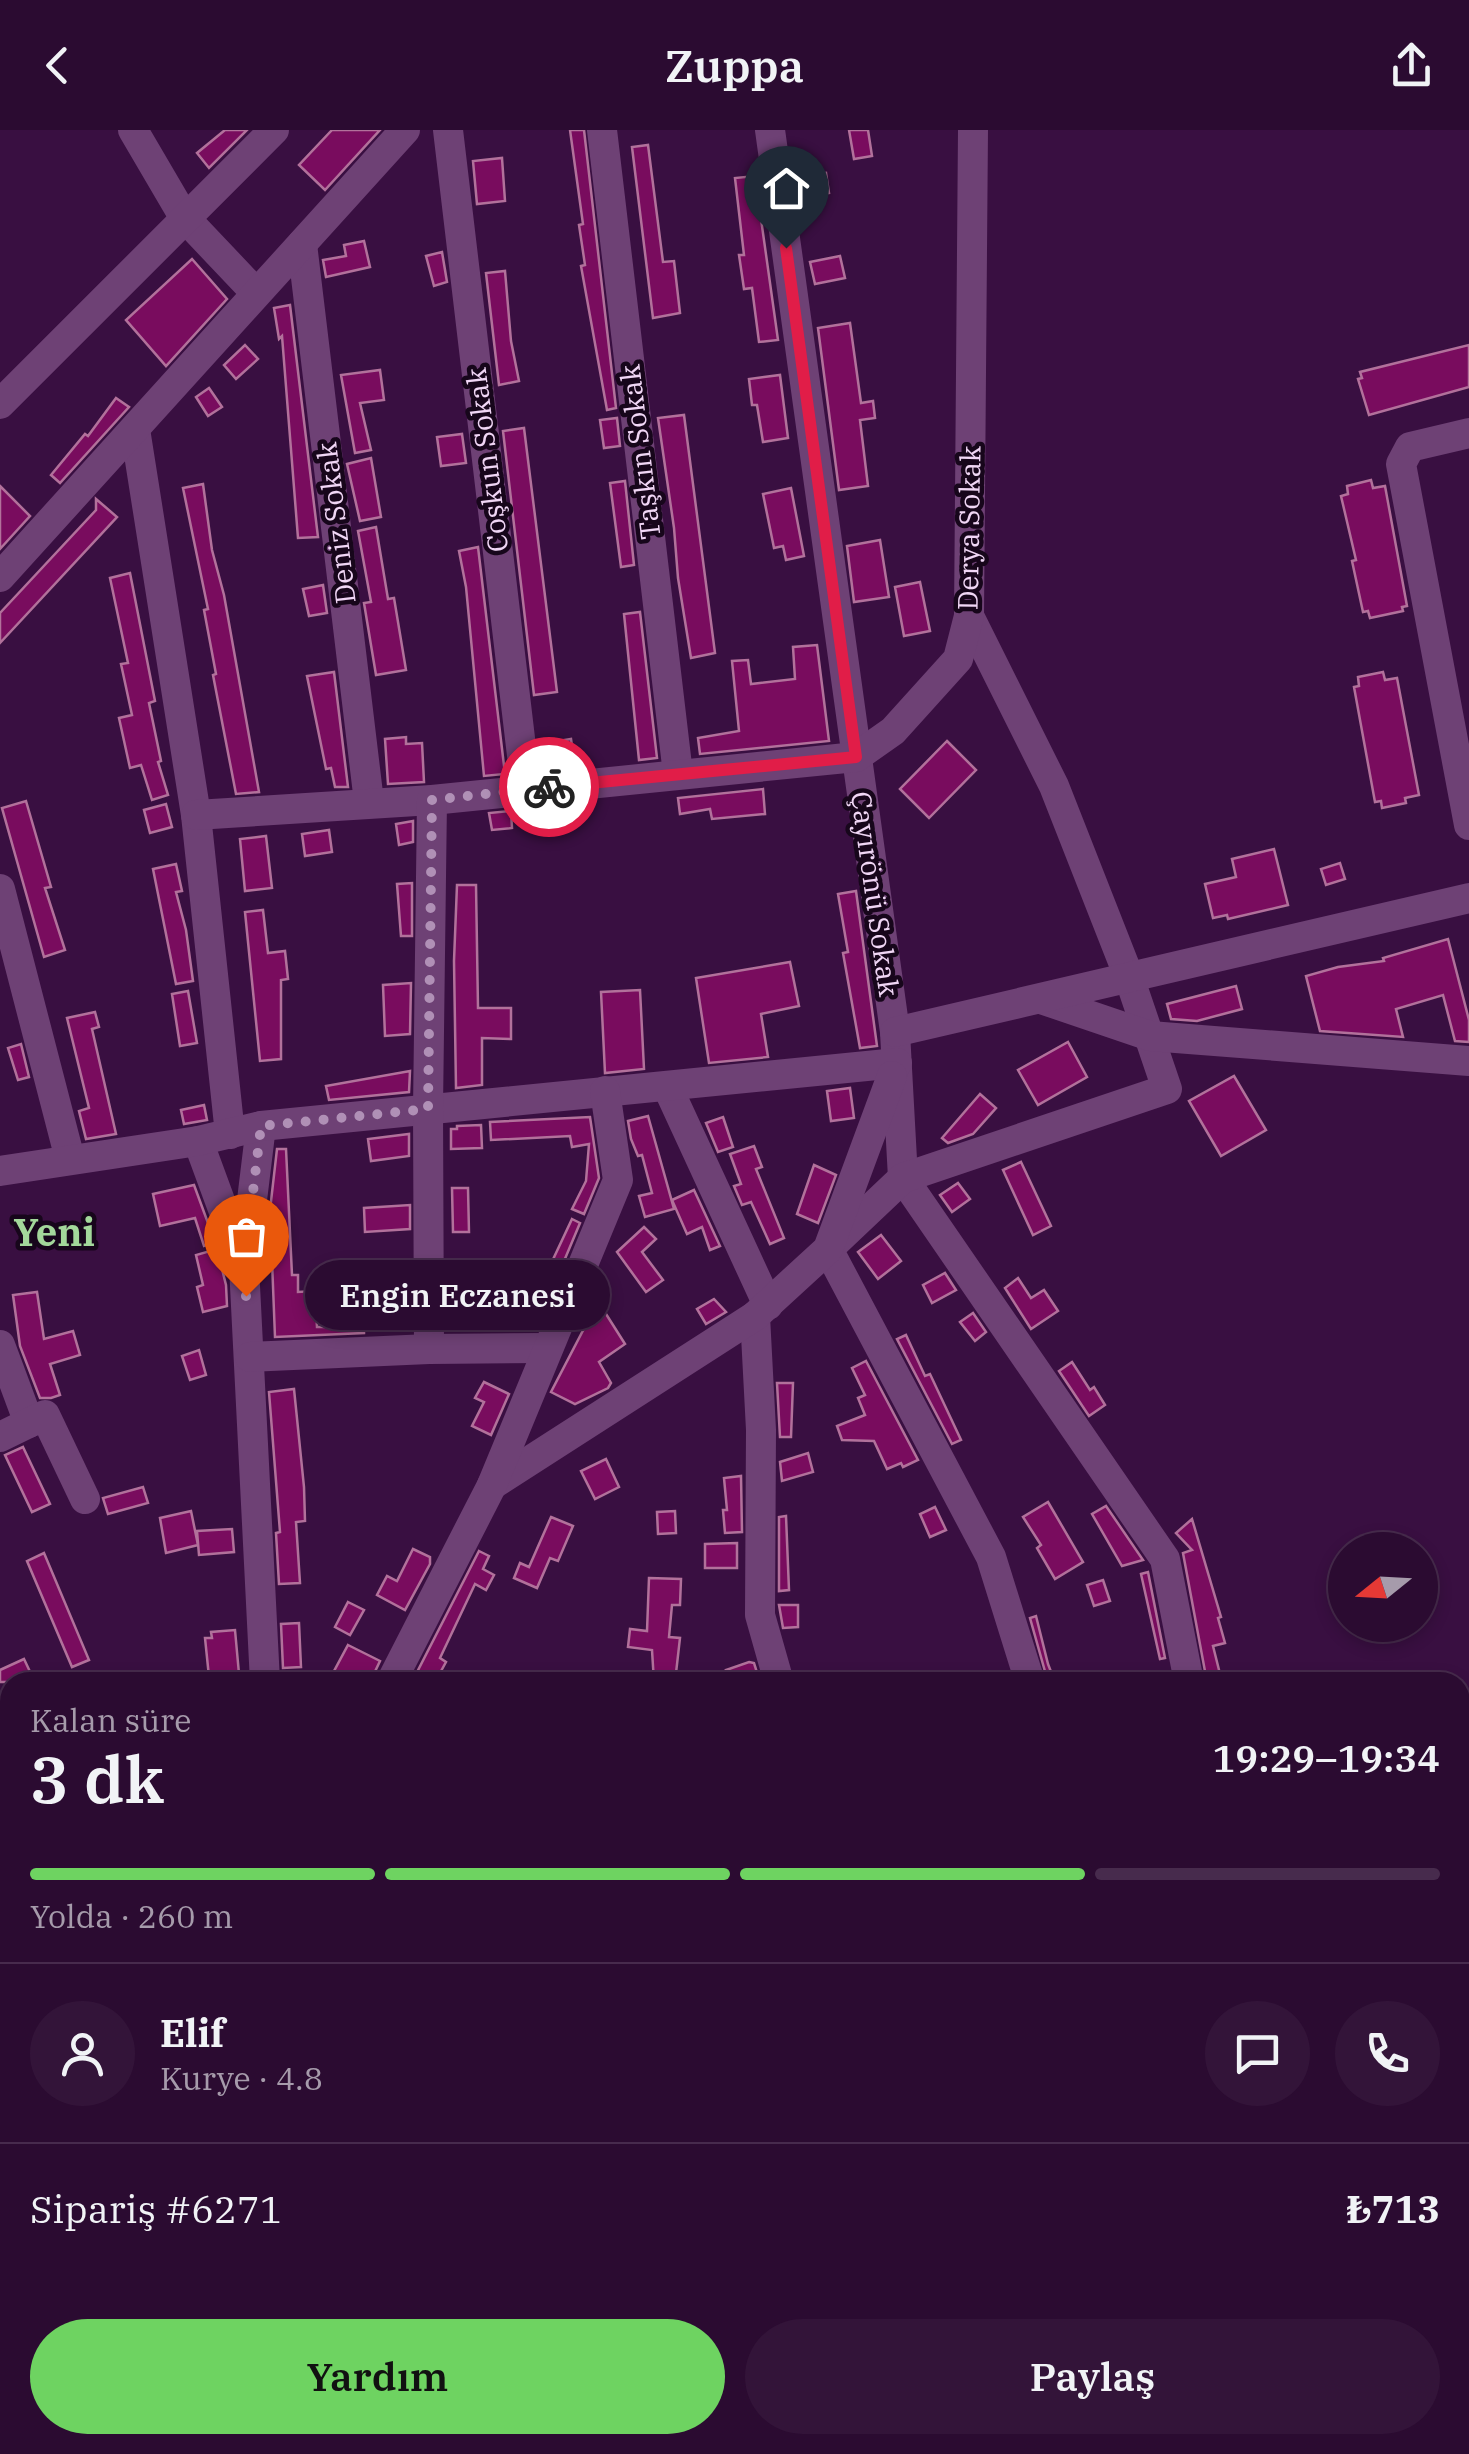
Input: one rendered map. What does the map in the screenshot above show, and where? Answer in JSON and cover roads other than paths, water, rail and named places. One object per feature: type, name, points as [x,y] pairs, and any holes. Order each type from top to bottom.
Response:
[{"type":"street","points":[[132,130],[184,217],[256,293]]},
{"type":"street","points":[[0,404],[274,130]]},
{"type":"street","points":[[0,578],[405,130]]},
{"type":"street","name":"Coşkun Sokak","points":[[448,130],[526,789]]},
{"type":"street","name":"Taşkın Sokak","points":[[602,130],[678,774]]},
{"type":"street","name":"Çayırönü Sokak","points":[[770,130],[895,1032],[903,1178]]},
{"type":"street","name":"Derya Sokak","points":[[856,757],[893,732],[958,660],[970,616],[972,130]]},
{"type":"street","name":"Deniz Sokak","points":[[302,244],[369,802]]},
{"type":"street","points":[[135,429],[196,815],[230,1134]]},
{"type":"street","points":[[1469,433],[1410,447],[1401,464],[1464,771],[1469,825]]},
{"type":"street","points":[[492,1486],[761,1311],[903,1178],[1168,1089],[1054,786],[970,616]]},
{"type":"street","points":[[196,815],[432,800],[856,757]]},
{"type":"street","points":[[429,1349],[432,800]]},
{"type":"street","points":[[0,889],[70,1159]]},
{"type":"street","points":[[895,1032],[1469,898]]},
{"type":"street","points":[[1038,998],[1150,1036],[1469,1061]]},
{"type":"street","points":[[0,1171],[198,1141],[261,1126],[897,1064],[828,1249],[991,1557],[1027,1672]]},
{"type":"street","points":[[667,1086],[761,1311],[760,1615],[776,1672]]},
{"type":"street","points":[[395,1672],[492,1486],[618,1180],[605,1091]]},
{"type":"street","points":[[261,1126],[244,1266],[265,1672]]},
{"type":"street","points":[[198,1141],[244,1266]]},
{"type":"street","points":[[903,1178],[1165,1559],[1187,1672]]},
{"type":"street","points":[[0,1345],[29,1423]]},
{"type":"street","points":[[250,1357],[546,1348]]},
{"type":"street","points":[[0,1437],[45,1415],[85,1499]]},
{"type":"place","name":"Engin Eczanesi","points":[[246,1296]]},
{"type":"district","name":"Yeni","points":[[54,1233]]}]
